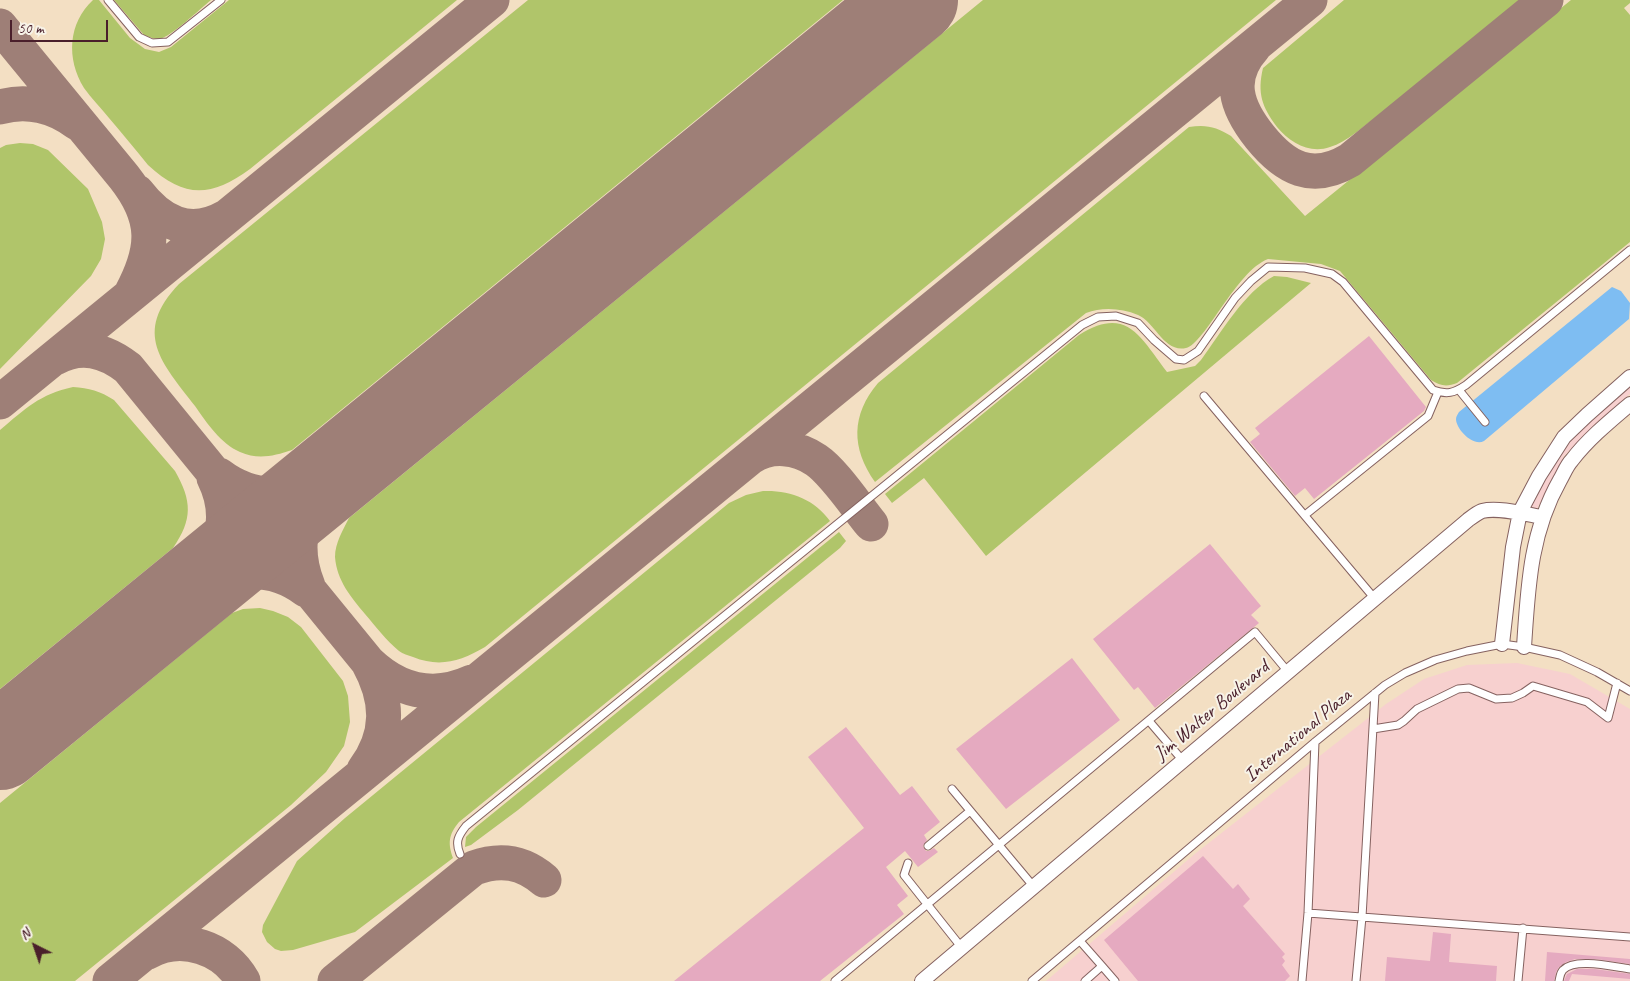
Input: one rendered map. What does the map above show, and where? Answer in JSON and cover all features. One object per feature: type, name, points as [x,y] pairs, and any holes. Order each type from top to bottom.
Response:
[{"type":"street","points":[[1502,644],[1513,547],[1520,512],[1538,476],[1564,437],[1630,377]]},
{"type":"street","points":[[1524,647],[1528,584],[1534,546],[1542,517],[1571,460],[1600,430],[1630,404]]},
{"type":"street","name":"Jim Walter Boulevard","points":[[922,981],[1184,762],[1468,520],[1481,512],[1492,510],[1520,512],[1542,517]]},
{"type":"lane","points":[[108,0],[139,37],[152,43],[168,42],[221,0]]},
{"type":"lane","points":[[460,854],[457,841],[466,826],[1082,325],[1098,317],[1116,316],[1138,322],[1176,360],[1184,360],[1198,351],[1235,298],[1268,267],[1305,268],[1332,274],[1343,282],[1433,390],[1443,394],[1459,390],[1630,250]]},
{"type":"lane","points":[[1459,390],[1485,422]]},
{"type":"lane","points":[[1305,516],[1428,416],[1438,392]]},
{"type":"lane","points":[[1204,396],[1375,599]]},
{"type":"lane","points":[[835,981],[1255,632],[1289,673]]},
{"type":"lane","name":"International Plaza","points":[[1032,981],[1315,742],[1375,693],[1405,673],[1435,660],[1502,644],[1560,655],[1630,691]]},
{"type":"lane","points":[[1373,729],[1398,725],[1417,709],[1458,689],[1469,688],[1496,699],[1512,698],[1533,686],[1587,702],[1608,718],[1617,683]]},
{"type":"lane","points":[[1356,981],[1362,918],[1375,693]]},
{"type":"lane","points":[[1149,721],[1184,762]]},
{"type":"lane","points":[[1302,981],[1308,913],[1315,742]]},
{"type":"lane","points":[[952,790],[1034,887]]},
{"type":"lane","points":[[928,846],[970,811]]},
{"type":"lane","points":[[908,863],[904,875],[962,948]]},
{"type":"lane","points":[[1308,913],[1630,937]]},
{"type":"lane","points":[[1518,981],[1523,928]]},
{"type":"lane","points":[[1080,941],[1115,981]]},
{"type":"lane","points":[[1559,981],[1561,972],[1575,963],[1630,970]]},
{"type":"lane","points":[[1085,981],[1102,966]]},
{"type":"shaded area","points":[[1630,387],[1630,394],[1595,424],[1564,456],[1537,509],[1530,508],[1545,480],[1570,442]]},
{"type":"shaded area","points":[[1517,663],[1570,674],[1630,709],[1630,981],[1046,981],[1196,853],[1386,704],[1424,679],[1467,665]]},
{"type":"green space","points":[[93,0],[99,0],[130,38],[145,49],[159,52],[171,47],[229,0],[457,0],[250,169],[236,179],[222,185],[198,190],[174,184],[148,165],[84,88],[74,65],[72,42],[74,30],[79,19]]},
{"type":"green space","points":[[114,0],[211,0],[170,34],[159,39],[144,35]]},
{"type":"green space","points":[[528,0],[843,0],[292,450],[272,455],[253,456],[240,452],[227,444],[209,425],[163,361],[157,347],[155,333],[157,318],[165,302],[179,284]]},
{"type":"green space","points":[[983,0],[1276,0],[485,647],[459,659],[432,662],[402,653],[394,647],[355,601],[342,581],[336,566],[336,547],[349,518]]},
{"type":"green space","points":[[1344,0],[1523,0],[1415,88],[1349,138],[1323,149],[1308,148],[1294,142],[1282,133],[1264,106],[1261,92],[1263,68]]},
{"type":"green space","points":[[1571,0],[1630,0],[1630,3],[1624,8],[1630,15],[1630,242],[1457,383],[1444,385],[1437,384],[1431,380],[1340,271],[1321,264],[1268,259],[1256,266],[1244,277],[1194,344],[1186,348],[1178,348],[1166,342],[1150,324],[1138,315],[1105,309],[1086,313],[875,482],[862,457],[857,432],[863,407],[878,383],[1189,127],[1211,127],[1231,136],[1305,216]]},
{"type":"green space","points":[[20,143],[33,144],[48,150],[88,189],[102,222],[105,239],[101,259],[91,276],[0,369],[0,148]]},
{"type":"green space","points":[[1274,276],[1311,283],[986,556],[924,478],[892,503],[885,494],[1079,335],[1109,323],[1121,324],[1131,329],[1140,337],[1167,372],[1195,366],[1243,302],[1263,283]]},
{"type":"green space","points":[[73,387],[94,390],[114,400],[175,471],[185,492],[188,510],[187,519],[180,538],[173,548],[0,689],[0,430],[25,409],[42,398]]},
{"type":"green space","points":[[763,491],[783,492],[801,497],[817,507],[830,521],[459,822],[450,840],[453,858],[355,932],[293,950],[281,951],[275,949],[267,942],[262,932],[263,925],[297,861],[345,818],[729,503],[746,495]]},
{"type":"green space","points":[[839,532],[846,541],[840,548],[518,810],[471,845],[465,847],[466,837],[476,827]]},
{"type":"green space","points":[[260,608],[288,617],[301,627],[343,681],[348,696],[350,722],[344,746],[326,772],[291,805],[75,981],[0,981],[0,803],[232,613],[243,609]]},
{"type":"water","points":[[1612,287],[1621,291],[1630,303],[1629,319],[1484,441],[1475,442],[1462,432],[1456,418],[1459,412]]},
{"type":"building","points":[[1369,336],[1426,407],[1424,411],[1314,499],[1305,488],[1295,496],[1250,442],[1260,434],[1255,428]]},
{"type":"building","points":[[1210,544],[1261,606],[1251,615],[1259,623],[1155,708],[1138,687],[1134,690],[1093,639]]},
{"type":"building","points":[[1072,658],[1120,720],[1006,809],[956,749]]},
{"type":"building","points":[[846,727],[900,795],[912,786],[940,822],[924,835],[927,840],[923,846],[926,851],[934,848],[938,852],[918,867],[905,851],[886,867],[908,896],[897,905],[904,914],[820,981],[674,981],[864,828],[808,757]]},
{"type":"building","points":[[1203,856],[1233,889],[1238,884],[1250,899],[1243,906],[1285,954],[1282,957],[1285,961],[1282,965],[1290,976],[1285,981],[1138,981],[1104,940]]},
{"type":"building","points":[[1433,932],[1451,934],[1449,962],[1497,966],[1496,981],[1385,981],[1387,957],[1430,961]]},
{"type":"building","points":[[1547,952],[1630,959],[1630,964],[1596,959],[1575,959],[1559,967],[1554,981],[1545,981]]},
{"type":"building","points":[[1577,969],[1595,969],[1630,974],[1630,979],[1572,974],[1569,981],[1564,981],[1567,974]]},
{"type":"taxiway","points":[[0,402],[492,0]]},
{"type":"taxiway","points":[[110,981],[1310,0]]},
{"type":"taxiway","points":[[1254,47],[1245,59],[1237,81],[1237,92],[1245,115],[1260,137],[1279,157],[1300,169],[1311,171],[1323,170],[1336,167],[1350,160],[1546,0]]},
{"type":"taxiway","points":[[0,26],[135,192],[147,221],[149,234],[145,263],[131,294]]},
{"type":"taxiway","points":[[0,107],[30,104],[50,108],[77,123]]},
{"type":"taxiway","points":[[137,192],[155,212],[176,224],[200,226],[226,217]]},
{"type":"taxiway","points":[[55,358],[74,351],[93,351],[111,357],[128,368],[368,662],[379,672],[391,680],[417,690],[444,691],[472,682]]},
{"type":"taxiway","points":[[308,586],[303,572],[300,545],[301,532],[310,506],[327,483],[424,404]]},
{"type":"taxiway","points":[[751,457],[767,450],[775,449],[792,450],[809,456],[823,465],[871,524]]},
{"type":"taxiway","points":[[219,475],[247,490],[276,494],[304,487],[332,471]]},
{"type":"taxiway","points":[[188,588],[209,565],[221,538],[223,508],[214,478]]},
{"type":"taxiway","points":[[103,666],[198,589],[224,576],[238,573],[266,573],[280,576],[306,590]]},
{"type":"taxiway","points":[[364,770],[379,744],[384,717],[380,690],[368,662]]},
{"type":"taxiway","points":[[335,981],[474,868],[493,863],[511,864],[528,869],[544,880]]},
{"type":"taxiway","points":[[148,952],[161,946],[175,944],[202,947],[214,952],[225,960],[235,969],[243,981]]},
{"type":"runway","points":[[0,746],[914,0]]}]
